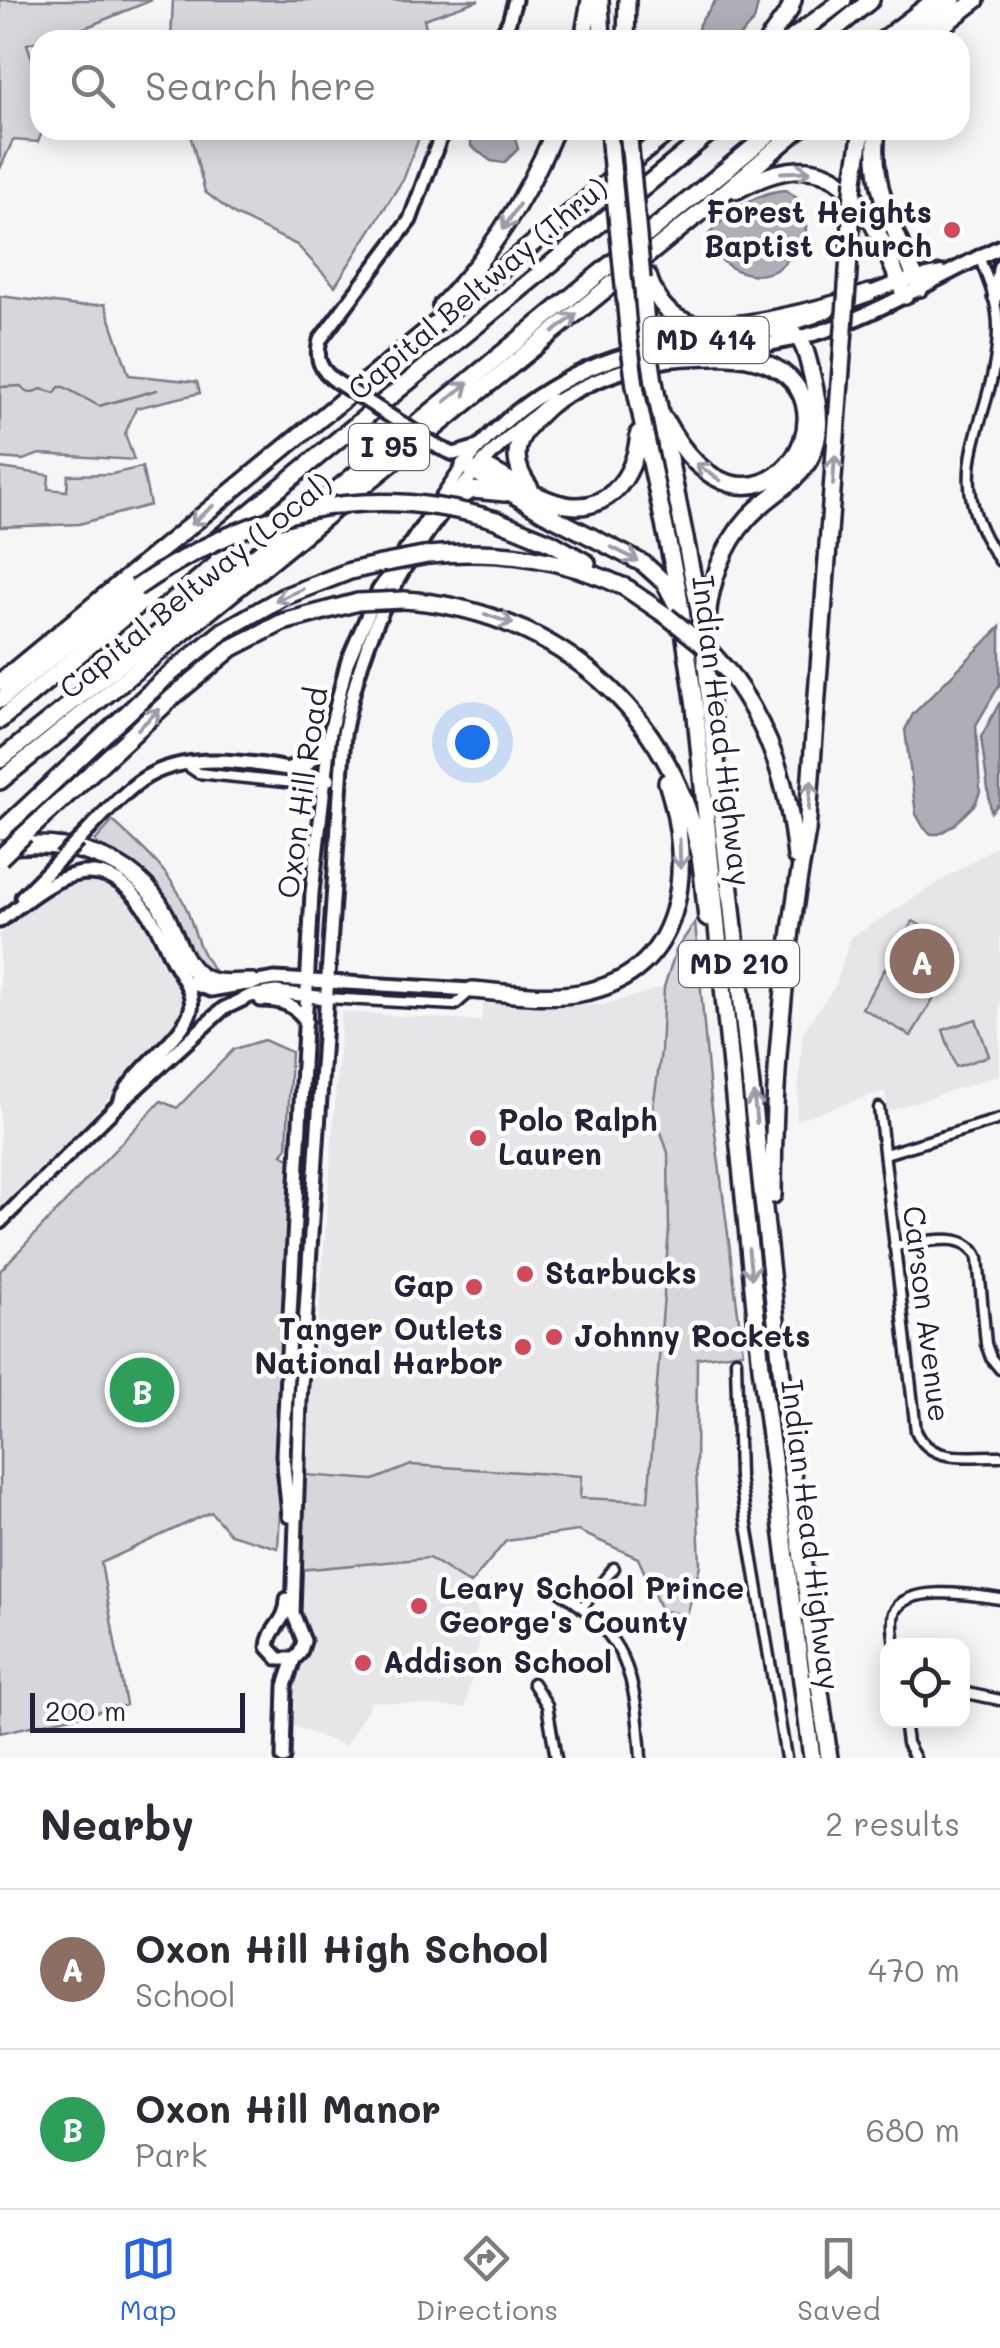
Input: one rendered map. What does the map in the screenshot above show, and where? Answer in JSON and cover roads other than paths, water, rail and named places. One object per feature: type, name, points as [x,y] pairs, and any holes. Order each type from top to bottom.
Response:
[{"type":"highway","points":[[585,30],[590,0]]},
{"type":"highway","points":[[600,0],[602,30]]},
{"type":"highway","points":[[626,30],[627,0]]},
{"type":"highway","points":[[775,30],[793,0]]},
{"type":"highway","points":[[803,30],[843,0]]},
{"type":"highway","points":[[834,30],[872,0]]},
{"type":"highway","points":[[896,30],[936,0]]},
{"type":"highway","points":[[916,30],[953,0]]},
{"type":"highway","points":[[937,30],[976,0]]},
{"type":"highway","points":[[396,354],[451,296],[498,238],[551,140]]},
{"type":"highway","name":"Indian Head Highway","points":[[609,140],[640,419],[684,622],[761,1367],[812,1758]]},
{"type":"highway","name":"Indian Head Highway","points":[[629,140],[654,382],[696,586],[799,1536],[829,1758]]},
{"type":"highway","name":"Capital Beltway (Local)","points":[[0,682],[658,140]]},
{"type":"highway","name":"Capital Beltway (Thru)","points":[[0,720],[701,140]]},
{"type":"highway","name":"I 95","points":[[0,760],[314,509],[762,140]]},
{"type":"highway","name":"Capital Beltway (Local)","points":[[0,781],[786,140]]},
{"type":"highway","points":[[773,1274],[776,1090],[796,891],[807,831],[854,180],[860,140]]},
{"type":"highway","points":[[876,140],[879,187],[910,286]]},
{"type":"highway","points":[[708,207],[770,175],[802,170],[831,176],[860,200],[910,286]]},
{"type":"highway","points":[[645,277],[662,306],[696,326],[798,313],[870,293]]},
{"type":"highway","points":[[704,653],[710,597],[725,552],[748,518],[804,469],[818,441],[817,398],[800,338],[786,331],[771,330]]},
{"type":"highway","points":[[659,408],[689,458],[715,480],[733,485],[762,483],[777,476],[789,466],[804,440],[806,411],[801,397],[786,376],[772,366],[744,358],[674,358]]},
{"type":"highway","points":[[541,497],[521,474],[517,448],[524,432],[553,402]]},
{"type":"highway","points":[[476,460],[541,497],[563,504],[595,502],[626,480],[636,458],[640,419]]},
{"type":"highway","points":[[476,460],[518,498]]},
{"type":"highway","points":[[451,492],[482,489],[518,498],[644,564],[665,583],[684,622]]},
{"type":"highway","points":[[0,700],[136,588],[215,540],[274,517],[306,510],[397,502],[446,507],[496,520],[552,543],[629,589],[707,648],[730,674],[760,722],[781,771],[793,828],[796,891]]},
{"type":"highway","points":[[0,832],[164,679],[223,631],[283,597],[350,571],[428,555],[480,551],[543,558],[592,572],[629,589]]},
{"type":"highway","points":[[0,858],[220,658],[284,622],[358,602],[404,600],[450,604],[539,635],[612,688],[645,727],[672,773],[697,842],[740,1167]]},
{"type":"highway","points":[[472,990],[568,994],[601,988],[635,970],[660,942],[678,901],[680,848],[672,798],[645,727]]},
{"type":"highway","points":[[0,848],[55,846],[94,854],[125,868],[155,896],[186,960],[201,976],[217,983],[252,982]]},
{"type":"main road","points":[[503,30],[515,0]]},
{"type":"main road","points":[[439,140],[410,220],[320,340],[318,353],[321,368],[337,382],[444,450],[466,452],[476,460]]},
{"type":"main road","name":"Oxon Hill Road","points":[[553,402],[613,372],[800,338],[1000,247]]},
{"type":"main road","points":[[995,297],[1000,267]]},
{"type":"main road","name":"Oxon Hill Road","points":[[279,1626],[287,1606],[284,1454],[312,893],[330,732],[344,673],[374,598],[389,571],[476,460],[528,404],[568,378],[600,363],[653,348],[771,330],[870,293],[910,286]]},
{"type":"main road","name":"MD 414","points":[[476,460],[553,402]]},
{"type":"main road","points":[[444,450],[451,466],[451,492]]},
{"type":"main road","name":"Oxon Hill Road","points":[[298,1629],[294,1613],[297,1472],[339,780],[351,702],[378,615],[451,492]]},
{"type":"main road","points":[[280,768],[308,763],[330,732]]},
{"type":"main road","points":[[0,920],[141,780],[160,770],[206,761],[280,768],[339,780]]},
{"type":"main road","points":[[0,920],[45,888],[70,876],[88,873],[112,878],[148,909],[185,981],[192,1004],[187,1020],[128,1084],[118,1105]]},
{"type":"main road","points":[[185,981],[211,990],[274,979],[326,991],[472,990]]},
{"type":"main road","points":[[0,1222],[118,1105],[223,1009],[258,994],[309,988]]},
{"type":"main road","points":[[223,1009],[276,1000],[293,1006],[306,1021]]},
{"type":"main road","points":[[283,1758],[286,1686],[304,1642],[298,1629],[279,1626],[268,1638],[272,1654],[279,1659],[294,1659]]},
{"type":"main road","points":[[279,1659],[286,1686]]},
{"type":"street","points":[[979,257],[995,297],[997,343],[970,456],[968,480],[978,525],[1000,561]]},
{"type":"street","points":[[186,764],[198,773],[304,784],[323,779]]},
{"type":"street","name":"Carson Avenue","points":[[880,1108],[913,1421],[921,1441],[941,1455],[1000,1456]]},
{"type":"street","points":[[885,1154],[1000,1119]]},
{"type":"street","points":[[894,1246],[951,1240],[964,1240],[973,1246],[978,1258],[987,1350],[1000,1369]]},
{"type":"street","points":[[736,1360],[739,1477],[786,1758]]},
{"type":"street","points":[[583,1606],[614,1568]]},
{"type":"street","points":[[554,1587],[583,1606],[605,1629],[631,1671],[642,1758]]},
{"type":"street","points":[[894,1638],[892,1618],[905,1599],[945,1595],[1000,1599]]},
{"type":"street","points":[[533,1683],[549,1712],[556,1758]]},
{"type":"street","points":[[970,1694],[1000,1700]]},
{"type":"street","points":[[905,1728],[915,1758]]},
{"type":"waterway","points":[[0,387],[21,386],[30,392],[41,389],[55,393],[64,387],[99,406],[157,390]]},
{"type":"place","name":"Forest Heights Baptist Church","points":[[952,230]]},
{"type":"place","name":"Oxon Hill High School","points":[[922,961]]},
{"type":"place","name":"Polo Ralph Lauren","points":[[478,1138]]},
{"type":"place","name":"Starbucks","points":[[525,1274]]},
{"type":"place","name":"Gap","points":[[474,1287]]},
{"type":"place","name":"Johnny Rockets","points":[[554,1337]]},
{"type":"place","name":"Tanger Outlets National Harbor","points":[[523,1347]]},
{"type":"place","name":"Oxon Hill Manor","points":[[142,1390]]},
{"type":"place","name":"Leary School Prince George's County","points":[[419,1606]]},
{"type":"place","name":"Addison School","points":[[363,1663]]}]
